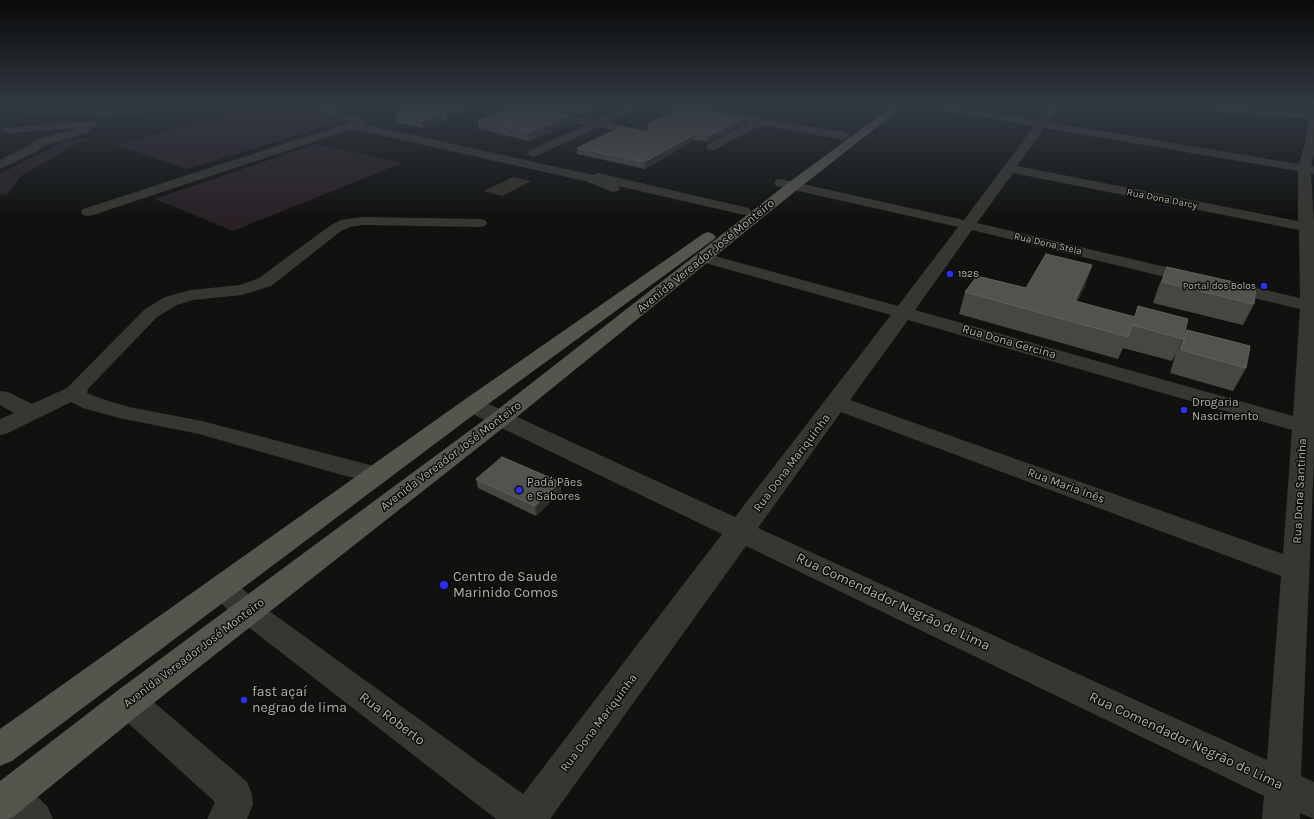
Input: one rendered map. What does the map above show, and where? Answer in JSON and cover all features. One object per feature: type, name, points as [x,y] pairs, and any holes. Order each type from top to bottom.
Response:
[{"type":"main road","name":"Avenida Vereador José Monteiro","points":[[15,806],[129,702],[500,419],[704,258],[836,143]]},
{"type":"main road","name":"Avenida Vereador José Monteiro","points":[[0,749],[472,405],[749,207],[787,185],[846,143]]},
{"type":"street","points":[[0,165],[34,148],[35,145],[39,143]]},
{"type":"street","points":[[88,212],[294,143]]},
{"type":"street","points":[[433,143],[589,178],[613,188]]},
{"type":"street","points":[[467,143],[653,184]]},
{"type":"street","points":[[555,143],[534,153],[749,207]]},
{"type":"street","points":[[712,147],[719,143]]},
{"type":"street","name":"Rua Dona Mariquinha","points":[[527,819],[904,313],[1027,143]]},
{"type":"street","points":[[1187,143],[1309,169]]},
{"type":"street","name":"Rua Dona Santinha","points":[[1282,802],[1295,570],[1309,427],[1311,229],[1309,169],[1312,143]]},
{"type":"street","points":[[0,152],[34,148]]},
{"type":"street","name":"Rua Dona Darcy","points":[[1009,168],[1311,229]]},
{"type":"street","name":"Rua Dona Stela","points":[[787,185],[968,225],[1311,306]]},
{"type":"street","points":[[664,206],[714,218]]},
{"type":"street","points":[[376,475],[342,468],[202,428],[127,413],[91,403],[75,396],[78,387],[151,313],[171,301],[191,295],[242,290],[265,282],[336,228],[346,223],[363,221],[480,223]]},
{"type":"street","name":"Rua Dona Gercina","points":[[704,258],[1309,427]]},
{"type":"street","points":[[0,428],[77,391]]},
{"type":"street","points":[[0,397],[32,413]]},
{"type":"street","name":"Rua Maria Inês","points":[[836,403],[1295,570]]},
{"type":"street","name":"Rua Comendador Negrão de Lima","points":[[472,405],[741,531],[1282,802],[1314,801]]},
{"type":"street","name":"Rua Roberto","points":[[222,586],[248,611],[527,819]]},
{"type":"street","points":[[129,702],[234,795],[235,804],[226,819]]},
{"type":"shaded area","points":[[60,143],[78,143],[22,175],[8,194],[0,195],[0,174]]},
{"type":"shaded area","points":[[123,143],[271,143],[187,169],[117,145]]},
{"type":"shaded area","points":[[316,144],[402,163],[233,231],[155,199]]},
{"type":"shaded area","points":[[513,177],[531,181],[502,196],[484,191]]},
{"type":"building","points":[[587,143],[678,143],[644,162],[577,148]]},
{"type":"building","points":[[1046,254],[1092,265],[1075,301],[1135,317],[1138,306],[1188,319],[1183,339],[1132,325],[1128,337],[965,292],[977,276],[1026,288]]},
{"type":"building","points":[[1167,267],[1256,287],[1254,304],[1162,282]]},
{"type":"building","points":[[1187,330],[1250,346],[1246,368],[1181,350]]},
{"type":"building","name":"Padá Pães e Sabores","points":[[502,457],[560,482],[535,506],[476,479]]},
{"type":"place","name":"1928","points":[[950,274]]},
{"type":"place","name":"Portal dos Bolos","points":[[1264,286]]},
{"type":"place","name":"Drogaria Nascimento","points":[[1184,410]]},
{"type":"place","name":"Padá Pães e Sabores","points":[[519,490]]},
{"type":"place","name":"Centro de Saude Marinido Comos","points":[[444,585]]},
{"type":"place","name":"fast açaí negrao de lima","points":[[244,700]]}]
